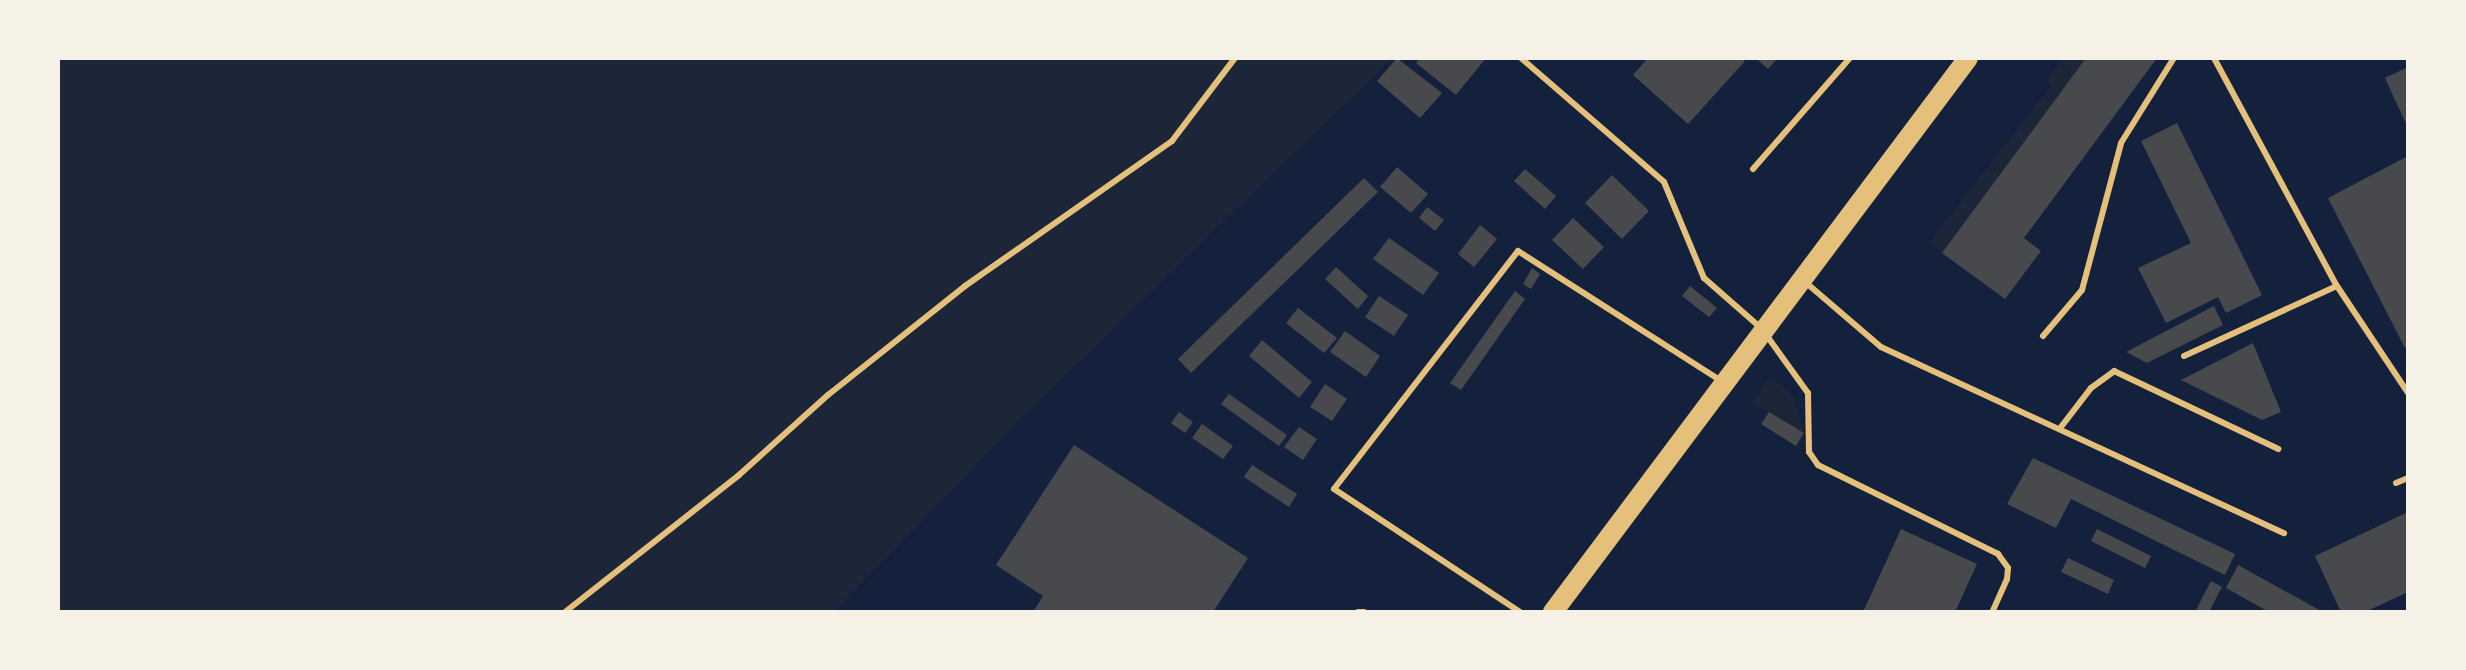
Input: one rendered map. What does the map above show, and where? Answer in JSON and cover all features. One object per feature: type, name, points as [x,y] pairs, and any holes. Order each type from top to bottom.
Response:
[{"type":"main road","points":[[1553,612],[1968,58]]},
{"type":"lane","points":[[565,612],[739,475],[828,395],[965,286],[1172,141],[1235,58]]},
{"type":"lane","points":[[1521,58],[1664,182],[1704,278],[1762,329],[1808,393],[1809,452],[1818,465],[1998,554],[2008,568],[2007,579],[1992,612]]},
{"type":"lane","points":[[1753,169],[1850,58]]},
{"type":"lane","points":[[2043,336],[2082,290],[2121,143],[2174,58]]},
{"type":"lane","points":[[2214,58],[2337,286],[2408,393]]},
{"type":"lane","points":[[1520,612],[1334,489],[1518,251],[1723,382]]},
{"type":"lane","points":[[1801,278],[1881,347],[2061,427],[2284,533]]},
{"type":"lane","points":[[2184,356],[2337,286]]},
{"type":"lane","points":[[2061,427],[2091,388],[2114,371],[2278,449]]},
{"type":"lane","points":[[2396,483],[2408,478]]},
{"type":"shaded area","points":[[58,58],[1392,58],[1020,419],[834,612],[58,612]]},
{"type":"shaded area","points":[[2064,58],[2086,58],[1942,253],[1929,243],[2052,85],[2046,80]]},
{"type":"shaded area","points":[[1775,379],[1793,396],[1804,433],[1752,403],[1767,380]]},
{"type":"building","points":[[1397,58],[1442,93],[1420,118],[1377,81]]},
{"type":"building","points":[[1420,58],[1486,58],[1456,95],[1416,63]]},
{"type":"building","points":[[1648,58],[1742,58],[1745,61],[1688,124],[1633,75]]},
{"type":"building","points":[[1756,58],[1778,58],[1768,69]]},
{"type":"building","points":[[2086,58],[2157,58],[2024,238],[2041,251],[2005,299],[1942,253]]},
{"type":"building","points":[[2408,67],[2408,128],[2385,78]]},
{"type":"building","points":[[2177,123],[2262,295],[2226,313],[2218,297],[2166,323],[2138,268],[2191,243],[2141,141]]},
{"type":"building","points":[[2408,156],[2408,347],[2405,348],[2328,198]]},
{"type":"building","points":[[1397,167],[1428,194],[1411,213],[1380,187]]},
{"type":"building","points":[[1525,169],[1556,196],[1545,209],[1514,181]]},
{"type":"building","points":[[1612,175],[1649,211],[1622,239],[1585,203]]},
{"type":"building","points":[[1364,178],[1378,192],[1191,373],[1178,359]]},
{"type":"building","points":[[1427,207],[1444,220],[1435,231],[1419,218]]},
{"type":"building","points":[[1573,218],[1604,247],[1583,269],[1552,240]]},
{"type":"building","points":[[1480,225],[1497,239],[1474,267],[1458,254]]},
{"type":"building","points":[[1389,238],[1439,273],[1423,295],[1373,259]]},
{"type":"building","points":[[1336,267],[1368,296],[1358,309],[1325,279]]},
{"type":"building","points":[[1532,268],[1540,274],[1531,289],[1523,284]]},
{"type":"building","points":[[1690,286],[1717,308],[1709,317],[1682,296]]},
{"type":"building","points":[[1515,291],[1525,299],[1461,390],[1450,383]]},
{"type":"building","points":[[1379,296],[1408,315],[1394,336],[1365,317]]},
{"type":"building","points":[[2214,306],[2223,325],[2147,363],[2126,352]]},
{"type":"building","points":[[1298,308],[1337,338],[1324,353],[1286,323]]},
{"type":"building","points":[[1345,331],[1380,356],[1366,377],[1330,352]]},
{"type":"building","points":[[1262,340],[1312,382],[1299,398],[1249,356]]},
{"type":"building","points":[[2253,343],[2281,412],[2262,420],[2181,380]]},
{"type":"building","points":[[1325,384],[1347,399],[1332,421],[1310,407]]},
{"type":"building","points":[[1229,394],[1287,435],[1279,446],[1221,404]]},
{"type":"building","points":[[1179,412],[1193,422],[1185,433],[1171,423]]},
{"type":"building","points":[[1769,412],[1804,433],[1796,446],[1761,424]]},
{"type":"building","points":[[1202,424],[1233,446],[1223,459],[1192,438]]},
{"type":"building","points":[[1299,427],[1317,439],[1303,460],[1284,447]]},
{"type":"building","points":[[1074,445],[1248,558],[1213,612],[1033,612],[1043,596],[996,565]]},
{"type":"building","points":[[2033,458],[2235,554],[2225,575],[2071,499],[2056,528],[2007,504]]},
{"type":"building","points":[[1252,465],[1297,494],[1289,507],[1244,477]]},
{"type":"building","points":[[2408,512],[2408,592],[2365,612],[2341,612],[2315,556]]},
{"type":"building","points":[[1901,529],[1977,564],[1955,612],[1863,612]]},
{"type":"building","points":[[2097,529],[2151,556],[2145,568],[2091,541]]},
{"type":"building","points":[[2068,558],[2114,580],[2108,594],[2061,572]]},
{"type":"building","points":[[2238,565],[2323,612],[2269,612],[2226,588]]},
{"type":"building","points":[[2211,581],[2222,587],[2209,612],[2195,612]]}]
